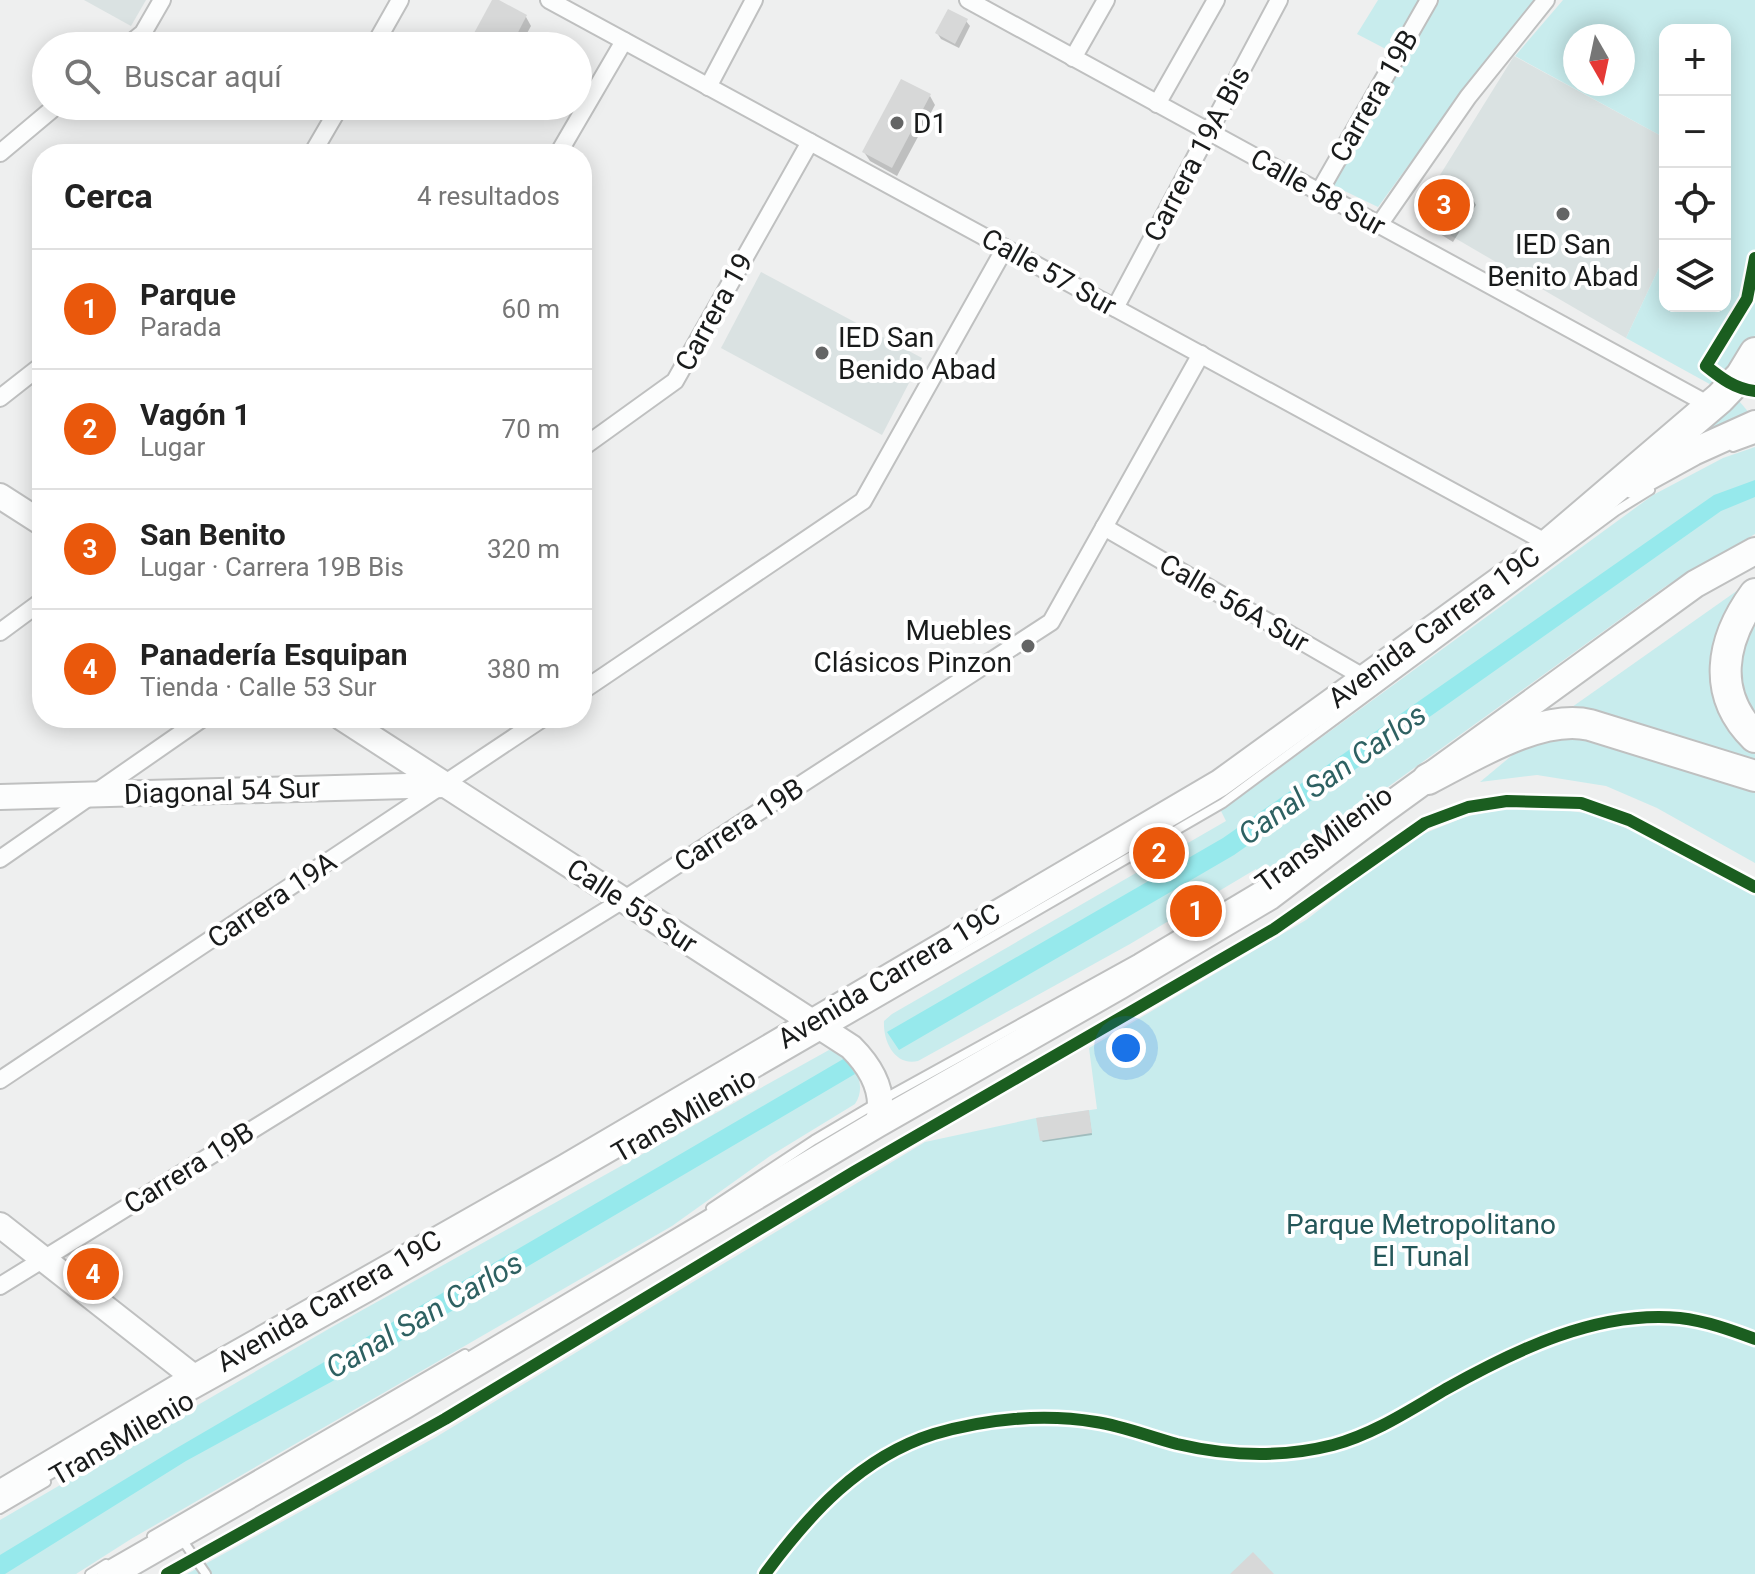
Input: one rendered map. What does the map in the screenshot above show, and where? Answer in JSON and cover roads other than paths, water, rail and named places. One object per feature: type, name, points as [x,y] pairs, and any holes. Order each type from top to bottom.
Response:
[{"type":"highway","points":[[1549,544],[1711,406],[1733,385],[1755,353]]},
{"type":"highway","points":[[1755,594],[1729,639],[1726,670],[1729,699],[1742,725],[1755,737]]},
{"type":"highway","points":[[1428,779],[1532,731],[1568,722],[1590,725],[1755,776]]},
{"type":"main road","name":"Avenida Carrera 19C","points":[[0,1494],[195,1378],[820,1027],[1220,783],[1549,544],[1666,465],[1755,424]]},
{"type":"main road","points":[[114,1566],[405,1405],[878,1113],[1119,986],[1270,896],[1695,584],[1755,551]]},
{"type":"street","points":[[144,32],[162,0]]},
{"type":"street","points":[[382,32],[400,0]]},
{"type":"street","name":"Calle 57 Sur","points":[[549,0],[1549,544]]},
{"type":"street","points":[[708,87],[754,0]]},
{"type":"street","name":"Calle 58 Sur","points":[[968,0],[1711,406]]},
{"type":"street","points":[[1073,58],[1106,0]]},
{"type":"street","points":[[1157,104],[1216,0]]},
{"type":"street","name":"Carrera 19A Bis","points":[[1115,308],[1279,0]]},
{"type":"street","name":"Carrera 19B","points":[[1319,192],[1429,0]]},
{"type":"street","points":[[1379,225],[1468,97],[1544,0]]},
{"type":"street","points":[[592,96],[624,41]]},
{"type":"street","points":[[0,153],[39,120]]},
{"type":"street","points":[[318,144],[332,120]]},
{"type":"street","points":[[564,144],[578,120]]},
{"type":"street","name":"Carrera 19","points":[[592,441],[675,381],[810,142]]},
{"type":"street","points":[[592,684],[863,501],[1005,248]]},
{"type":"street","name":"Carrera 19B","points":[[0,1286],[623,900],[1051,622],[1201,354]]},
{"type":"street","points":[[0,398],[32,373]]},
{"type":"street","points":[[0,496],[32,517]]},
{"type":"street","name":"Calle 56A Sur","points":[[1104,527],[1365,678]]},
{"type":"street","points":[[0,632],[32,608]]},
{"type":"street","points":[[0,859],[189,728]]},
{"type":"street","name":"Calle 55 Sur","points":[[357,728],[851,1047],[866,1064],[878,1086],[878,1113]]},
{"type":"street","name":"Carrera 19A","points":[[0,1080],[528,728]]},
{"type":"street","name":"Diagonal 54 Sur","points":[[0,797],[444,785]]},
{"type":"street","points":[[0,1225],[195,1378]]},
{"type":"lane","points":[[1723,452],[1755,439]]},
{"type":"lane","name":"TransMilenio","points":[[157,1415],[305,1334],[820,1027],[1223,803],[1604,520],[1657,485]]},
{"type":"lane","points":[[1663,594],[1696,572],[1755,541]]},
{"type":"lane","name":"TransMilenio","points":[[701,1216],[787,1157],[878,1113],[1275,876]]},
{"type":"lane","points":[[624,1263],[676,1232]]},
{"type":"lane","points":[[143,1541],[479,1347]]},
{"type":"lane","name":"TransMilenio","points":[[0,1509],[53,1478]]},
{"type":"lane","points":[[178,1533],[206,1574]]},
{"type":"lane","points":[[90,1574],[114,1566]]},
{"type":"water","name":"Canal San Carlos","points":[[1755,480],[1755,497],[1721,511],[1234,855],[899,1050],[887,1032],[1223,838],[1714,495]]},
{"type":"water","name":"Canal San Carlos","points":[[845,1058],[855,1074],[331,1382],[186,1461],[5,1574],[0,1574],[0,1555],[175,1449]]},
{"type":"place","name":"D1","points":[[897,123]]},
{"type":"place","name":"San Benito","points":[[1444,205]]},
{"type":"place","name":"IED San Benito Abad","points":[[1563,214]]},
{"type":"place","name":"IED San Benido Abad","points":[[822,353]]},
{"type":"place","name":"Muebles Clásicos Pinzon","points":[[1028,646]]},
{"type":"place","name":"Vagón 1","points":[[1159,853]]},
{"type":"place","name":"Parque","points":[[1196,911]]},
{"type":"place","name":"Panadería Esquipan","points":[[93,1274]]},
{"type":"park label","name":"Parque Metropolitano El Tunal","points":[[1421,1240]]}]
